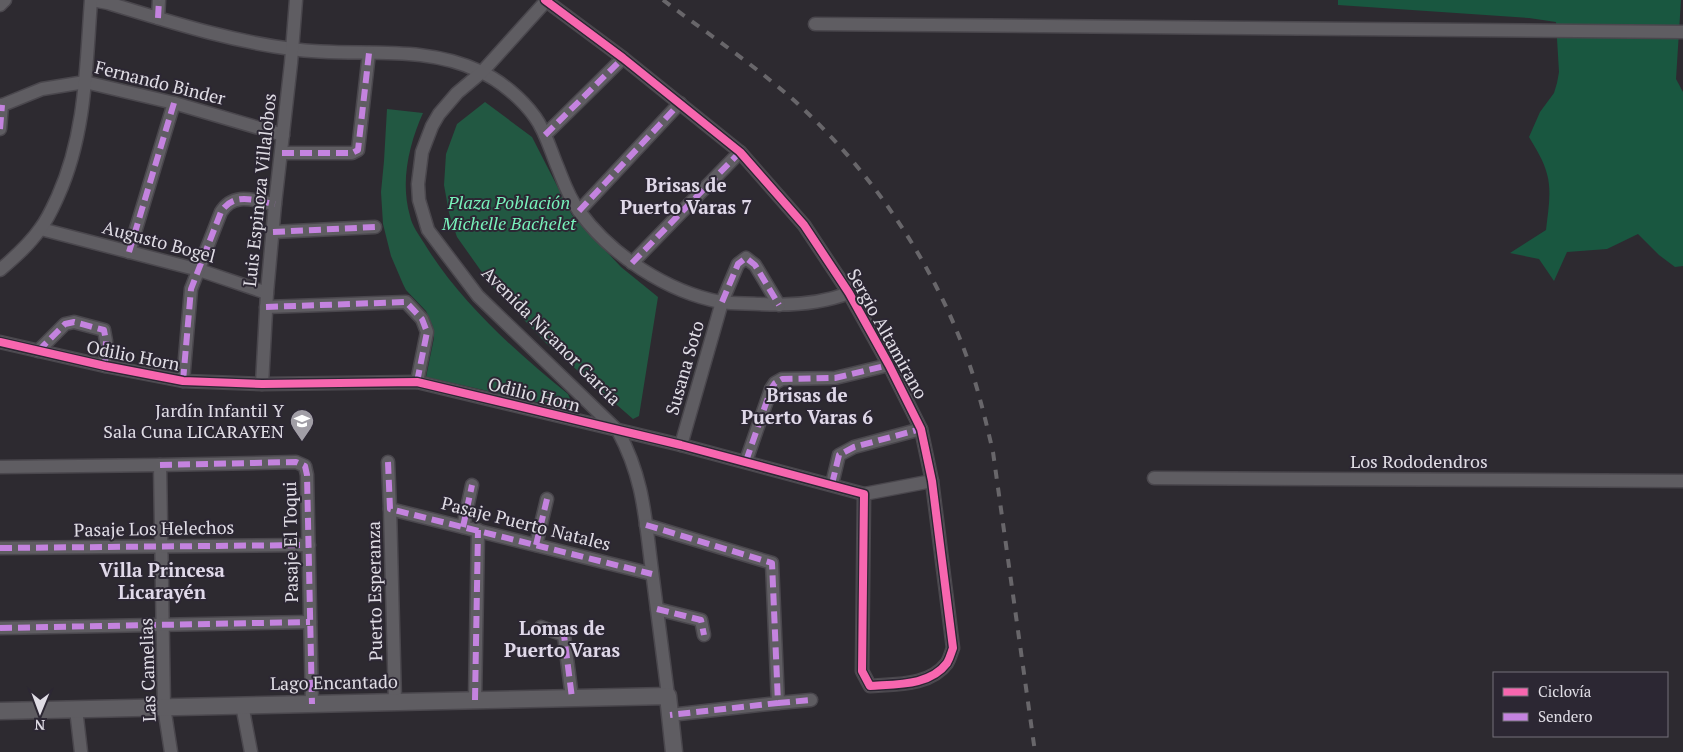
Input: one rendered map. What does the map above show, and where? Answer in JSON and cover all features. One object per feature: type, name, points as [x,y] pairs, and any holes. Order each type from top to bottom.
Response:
[{"type":"street","points":[[0,5],[5,0]]},
{"type":"street","points":[[0,270],[41,229],[63,185],[72,161],[81,122],[91,0],[108,3],[227,37],[292,50],[427,56],[468,66],[482,72],[500,84],[521,101],[536,117],[570,198],[579,212],[606,241],[632,263],[676,287],[722,302],[779,305],[811,304],[850,293]]},
{"type":"street","points":[[158,18],[159,0]]},
{"type":"street","name":"Luis Espinoza Villalobos","points":[[262,384],[267,293],[296,0]]},
{"type":"street","name":"Sergio Altamirano","points":[[546,0],[623,58],[740,152],[804,225],[850,293],[889,365],[921,429],[932,481],[952,648],[948,661],[939,672],[914,683],[870,686],[862,671],[864,494]]},
{"type":"street","name":"Avenida Nicanor García","points":[[546,0],[482,72],[447,103],[432,126],[426,138],[419,167],[418,184],[422,215],[428,230],[478,296],[618,431],[637,474],[642,491],[674,752]]},
{"type":"street","points":[[815,24],[1683,32]]},
{"type":"street","points":[[282,153],[352,153],[358,150],[369,53]]},
{"type":"street","points":[[545,135],[623,58]]},
{"type":"street","name":"Fernando Binder","points":[[1,106],[42,89],[85,82],[174,103],[283,134]]},
{"type":"street","points":[[129,252],[174,103]]},
{"type":"street","points":[[579,212],[680,103]]},
{"type":"street","points":[[0,128],[1,106]]},
{"type":"street","points":[[632,263],[740,152]]},
{"type":"street","points":[[183,381],[191,289],[221,212],[229,202],[241,198],[275,204]]},
{"type":"street","points":[[273,232],[375,227]]},
{"type":"street","name":"Augusto Bogel","points":[[41,229],[199,270],[267,293]]},
{"type":"street","name":"Susana Soto","points":[[681,444],[722,302],[738,264],[746,258],[755,264],[779,305]]},
{"type":"street","points":[[266,307],[406,302],[422,319],[427,332],[417,382]]},
{"type":"street","points":[[38,352],[65,324],[74,322],[104,330],[106,341],[105,366]]},
{"type":"street","name":"Odilio Horn","points":[[0,342],[38,352],[183,381],[262,384],[417,382],[571,420],[681,444],[864,494]]},
{"type":"street","points":[[746,461],[771,389],[775,383],[782,380],[835,378],[889,365]]},
{"type":"street","points":[[571,420],[580,414],[582,409],[580,395]]},
{"type":"street","points":[[832,484],[839,455],[854,447],[921,429]]},
{"type":"street","name":"Pasaje El Toqui","points":[[160,466],[296,462],[305,466],[307,475],[312,704]]},
{"type":"street","name":"Puerto Esperanza","points":[[388,462],[395,702]]},
{"type":"street","points":[[0,467],[160,466]]},
{"type":"street","name":"Las Camelias","points":[[160,466],[164,707],[171,752]]},
{"type":"street","name":"Los Rododendros","points":[[1154,478],[1683,481]]},
{"type":"street","points":[[864,494],[932,481]]},
{"type":"street","points":[[463,527],[472,485]]},
{"type":"street","points":[[536,544],[547,498]]},
{"type":"street","name":"Pasaje Puerto Natales","points":[[390,509],[652,574]]},
{"type":"street","points":[[646,525],[772,563],[778,703]]},
{"type":"street","points":[[475,700],[478,530]]},
{"type":"street","name":"Pasaje Los Helechos","points":[[0,548],[309,545]]},
{"type":"street","points":[[657,609],[701,620],[704,635]]},
{"type":"street","points":[[0,628],[310,622]]},
{"type":"street","points":[[541,627],[564,635],[572,698]]},
{"type":"street","name":"Lago Encantado","points":[[0,711],[668,696]]},
{"type":"street","points":[[670,715],[810,700]]},
{"type":"street","points":[[242,706],[251,752]]},
{"type":"street","points":[[76,709],[81,752]]},
{"type":"green space","points":[[1338,0],[1681,0],[1676,79],[1683,92],[1683,266],[1675,267],[1659,255],[1638,234],[1607,249],[1567,252],[1554,281],[1539,259],[1510,253],[1546,230],[1549,187],[1546,169],[1529,137],[1540,112],[1554,93],[1557,83],[1559,72],[1556,22],[1529,18],[1338,5]]},
{"type":"green space","name":"Plaza Población Michelle Bachelet","points":[[485,102],[532,137],[572,215],[621,267],[658,297],[639,416],[633,419],[546,343],[491,285],[457,237],[449,213],[444,185],[446,154],[457,124]]},
{"type":"green space","name":"Plaza Población Michelle Bachelet","points":[[387,109],[423,113],[410,150],[406,177],[407,203],[411,220],[416,230],[438,264],[471,305],[528,361],[568,394],[571,401],[567,409],[426,377],[434,338],[433,327],[426,311],[406,290],[403,284],[391,256],[383,224],[381,192]]},
{"type":"railway","points":[[663,0],[766,76],[827,132],[854,163],[903,229],[943,300],[973,375],[993,452],[1035,752]]},
{"type":"marked path","points":[[158,18],[159,0]]},
{"type":"marked path","points":[[282,153],[352,153],[358,150],[369,53]]},
{"type":"marked path","points":[[545,135],[623,58]]},
{"type":"marked path","points":[[129,252],[174,103]]},
{"type":"marked path","points":[[579,211],[680,103]]},
{"type":"marked path","points":[[0,129],[2,105]]},
{"type":"marked path","points":[[632,263],[740,152]]},
{"type":"marked path","points":[[183,381],[191,289],[221,212],[232,201],[239,199],[275,204]]},
{"type":"marked path","points":[[273,232],[375,227]]},
{"type":"marked path","points":[[722,302],[738,264],[746,258],[755,265],[779,305]]},
{"type":"marked path","points":[[266,307],[406,302],[422,319],[427,332],[417,382]]},
{"type":"marked path","points":[[38,351],[65,324],[74,322],[104,330],[106,341],[105,366]]},
{"type":"marked path","points":[[746,461],[771,389],[775,383],[782,379],[835,378],[889,365]]},
{"type":"marked path","points":[[832,484],[839,455],[854,447],[921,429]]},
{"type":"marked path","points":[[160,465],[296,462],[305,466],[307,475],[312,704]]},
{"type":"marked path","points":[[388,462],[390,509],[652,574]]},
{"type":"marked path","points":[[463,527],[472,485]]},
{"type":"marked path","points":[[536,545],[547,499]]},
{"type":"marked path","points":[[646,525],[772,563],[778,703],[670,715]]},
{"type":"marked path","points":[[475,700],[478,530]]},
{"type":"marked path","points":[[0,548],[309,545]]},
{"type":"marked path","points":[[657,609],[701,620],[704,635]]},
{"type":"marked path","points":[[0,628],[310,622]]},
{"type":"marked path","points":[[541,627],[564,635],[572,698]]},
{"type":"marked path","points":[[778,703],[811,700]]},
{"type":"cycle path","points":[[0,342],[105,366],[183,381],[262,384],[417,382],[681,445],[864,494],[862,671],[870,686],[901,684],[922,680],[940,671],[947,663],[953,648],[932,481],[921,429],[889,365],[849,293],[804,225],[740,152],[623,58],[545,0]]},
{"type":"place","name":"Jardín Infantil Y Sala Cuna LICARAYEN","points":[[302,442]]},
{"type":"district","name":"Brisas de Puerto Varas 7","points":[[686,196]]},
{"type":"district","name":"Brisas de Puerto Varas 6","points":[[807,406]]},
{"type":"district","name":"Villa Princesa Licarayén","points":[[162,581]]},
{"type":"district","name":"Lomas de Puerto Varas","points":[[562,639]]}]
